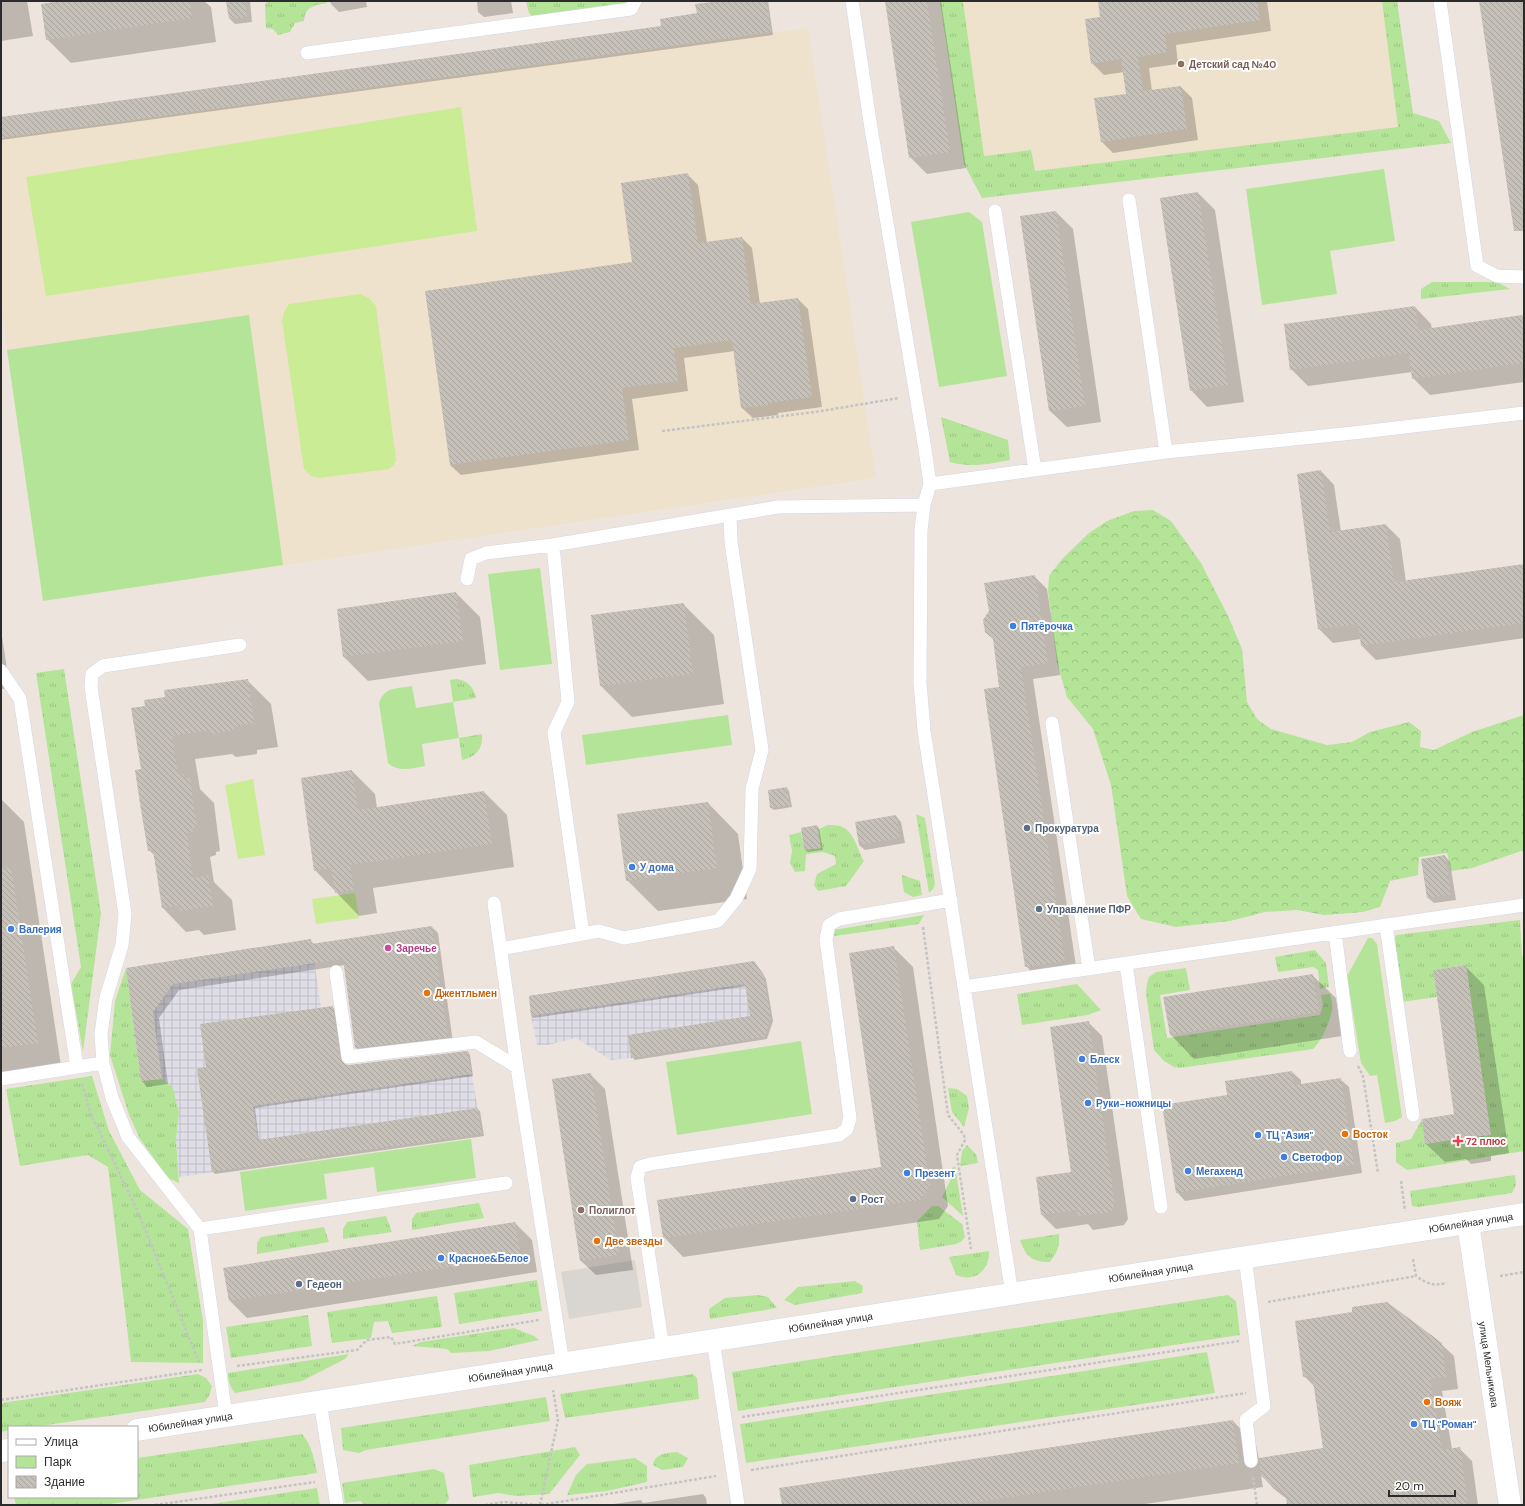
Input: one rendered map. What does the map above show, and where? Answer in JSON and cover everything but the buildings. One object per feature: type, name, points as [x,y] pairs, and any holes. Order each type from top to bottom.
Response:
[{"type":"main road","name":"Юбилейная улица","points":[[138,1430],[1524,1214]]},
{"type":"main road","name":"улица Мельникова","points":[[1468,1223],[1510,1505]]},
{"type":"lane","points":[[306,53],[631,9],[635,1]]},
{"type":"lane","points":[[852,1],[870,122],[930,484],[924,505],[921,530],[920,682],[924,731],[1012,1294]]},
{"type":"lane","points":[[1440,1],[1477,266],[1497,276],[1524,277]]},
{"type":"lane","points":[[1129,200],[1166,452]]},
{"type":"lane","points":[[995,211],[1035,470]]},
{"type":"lane","points":[[930,484],[1166,452],[1353,433],[1524,413]]},
{"type":"lane","points":[[467,580],[471,559],[486,552],[553,545],[778,507],[924,505]]},
{"type":"lane","points":[[501,949],[599,931],[624,938],[718,921],[736,899],[750,869],[752,789],[762,750],[731,542],[730,516]]},
{"type":"lane","points":[[553,545],[568,702],[554,732],[583,934]]},
{"type":"lane","points":[[226,1416],[200,1229],[128,1137],[112,1098],[103,1063],[101,1034],[106,998],[122,945],[125,914],[91,687],[92,674],[104,666],[240,645]]},
{"type":"lane","points":[[1,671],[20,699],[77,1067]]},
{"type":"lane","points":[[1052,723],[1089,969]]},
{"type":"lane","points":[[663,1348],[637,1178],[640,1167],[650,1164],[839,1135],[847,1129],[850,1118],[826,939],[829,925],[839,919],[951,900]]},
{"type":"lane","points":[[494,903],[517,1067],[563,1364]]},
{"type":"lane","points":[[964,987],[1524,905]]},
{"type":"lane","points":[[1386,925],[1413,1115]]},
{"type":"lane","points":[[1335,932],[1350,1052]]},
{"type":"lane","points":[[1126,964],[1161,1206]]},
{"type":"lane","points":[[336,972],[348,1058],[476,1042],[517,1067]]},
{"type":"lane","points":[[1,1079],[103,1063]]},
{"type":"lane","points":[[200,1229],[506,1182]]},
{"type":"lane","points":[[1245,1258],[1264,1406],[1246,1420],[1251,1460]]},
{"type":"lane","points":[[713,1340],[738,1505]]},
{"type":"lane","points":[[320,1402],[336,1505]]},
{"type":"path","points":[[662,431],[815,412],[904,397]]},
{"type":"path","points":[[923,927],[948,1114],[964,1135],[965,1140],[957,1155],[972,1249]]},
{"type":"path","points":[[1350,1052],[1363,1076],[1378,1173]]},
{"type":"path","points":[[77,1067],[90,1112],[138,1212],[202,1370]]},
{"type":"path","points":[[1401,1181],[1406,1214]]},
{"type":"path","points":[[1413,1259],[1416,1276]]},
{"type":"path","points":[[1500,1276],[1524,1272]]},
{"type":"path","points":[[1251,1305],[1416,1276],[1428,1284],[1448,1283]]},
{"type":"path","points":[[234,1366],[357,1350],[367,1340],[391,1337],[395,1344],[542,1319]]},
{"type":"path","points":[[726,1419],[1255,1339]]},
{"type":"path","points":[[1,1400],[206,1370]]},
{"type":"path","points":[[540,1505],[558,1420],[553,1390]]},
{"type":"path","points":[[746,1471],[1262,1390]]},
{"type":"path","points":[[1251,1460],[1258,1505]]},
{"type":"path","points":[[485,1505],[505,1502],[540,1505],[721,1475]]},
{"type":"path","points":[[155,1505],[332,1479]]},
{"type":"shaded area","name":"Детский сад №40","points":[[963,1],[1382,1],[1398,127],[1035,171],[1031,150],[984,156]]},
{"type":"shaded area","points":[[808,28],[876,478],[43,601],[1,304],[1,138]]},
{"type":"shaded area","points":[[311,939],[330,1070],[468,1051],[482,1134],[179,1177],[176,1139],[179,1113],[173,1088],[162,1079],[141,1081],[126,968]]},
{"type":"shaded area","points":[[754,961],[764,975],[771,1018],[765,1037],[611,1060],[576,1038],[548,1045],[537,1045],[531,1016],[529,996]]},
{"type":"shaded area","points":[[635,1260],[642,1307],[569,1319],[561,1272]]},
{"type":"green space","points":[[268,1],[327,1],[327,3],[311,8],[306,13],[304,21],[295,23],[290,32],[278,35],[273,29],[266,28],[265,4]]},
{"type":"green space","points":[[526,1],[627,1],[623,6],[535,19],[529,13]]},
{"type":"green space","points":[[940,1],[963,1],[984,156],[1031,150],[1035,171],[1398,127],[1382,1],[1397,1],[1413,113],[1439,121],[1451,143],[982,198],[964,164]]},
{"type":"green space","points":[[461,107],[477,231],[46,296],[26,177]]},
{"type":"green space","points":[[1384,169],[1395,241],[1330,251],[1337,294],[1262,305],[1246,189]]},
{"type":"green space","points":[[969,212],[982,222],[1007,376],[939,387],[911,222]]},
{"type":"green space","points":[[1432,282],[1497,282],[1510,289],[1421,299],[1421,289]]},
{"type":"green space","points":[[360,294],[369,298],[376,306],[396,460],[394,465],[389,469],[319,478],[311,476],[304,469],[282,321],[284,312],[289,304]]},
{"type":"green space","points":[[249,315],[283,565],[43,601],[7,350]]},
{"type":"green space","points":[[941,417],[1008,440],[1010,460],[973,465],[950,462]]},
{"type":"green space","points":[[1153,510],[1171,521],[1201,563],[1229,618],[1242,649],[1247,702],[1257,719],[1271,729],[1327,745],[1352,742],[1370,732],[1409,722],[1421,731],[1420,747],[1434,750],[1472,732],[1524,715],[1524,850],[1472,868],[1451,871],[1447,853],[1419,857],[1418,875],[1390,881],[1380,907],[1363,912],[1324,915],[1297,910],[1265,912],[1230,921],[1176,927],[1141,919],[1127,896],[1111,785],[1093,729],[1067,697],[1057,663],[1048,591],[1049,576],[1062,559],[1089,533],[1107,521],[1134,511]]},
{"type":"green space","points":[[540,568],[552,664],[500,670],[488,574]]},
{"type":"green space","points":[[64,669],[101,913],[83,1052],[71,984],[81,967],[36,673]]},
{"type":"green space","points":[[457,679],[470,685],[476,698],[453,702],[450,680]]},
{"type":"green space","points":[[412,686],[416,708],[453,702],[459,738],[422,744],[425,766],[401,769],[388,763],[379,703],[388,691]]},
{"type":"green space","points":[[728,715],[732,745],[586,765],[582,735]]},
{"type":"green space","points":[[482,734],[478,752],[467,759],[462,760],[459,738]]},
{"type":"green space","points":[[253,779],[265,855],[238,859],[225,785]]},
{"type":"green space","points":[[916,814],[925,818],[935,884],[929,893]]},
{"type":"green space","points":[[827,825],[840,826],[849,831],[855,840],[864,861],[846,886],[818,891],[814,885],[817,874],[836,864],[835,856],[823,852],[806,854],[805,871],[795,872],[790,863],[792,851],[789,835],[801,832],[804,850],[821,848],[818,830]]},
{"type":"green space","points":[[902,875],[920,881],[922,895],[913,897],[904,892]]},
{"type":"green space","points":[[355,893],[359,918],[316,924],[312,899]]},
{"type":"green space","points":[[924,915],[919,924],[828,937],[833,930]]},
{"type":"green space","points":[[1520,920],[1522,956],[1524,957],[1524,1151],[1407,1170],[1396,1162],[1396,1143],[1411,1139],[1422,1119],[1426,1144],[1450,1140],[1451,1145],[1473,1142],[1472,1137],[1490,1135],[1466,965],[1433,970],[1437,997],[1401,1002],[1393,941],[1396,935]]},
{"type":"green space","points":[[1368,938],[1372,938],[1377,944],[1402,1117],[1395,1121],[1385,1123],[1377,1075],[1370,1076],[1361,1063],[1347,976]]},
{"type":"green space","points":[[1315,950],[1326,963],[1329,987],[1320,989],[1318,970],[1313,967],[1278,972],[1275,957]]},
{"type":"green space","points":[[126,968],[141,1081],[162,1079],[173,1088],[179,1113],[176,1139],[179,1183],[168,1178],[140,1139],[129,1115],[110,1055],[115,1001]]},
{"type":"green space","points":[[1186,968],[1190,990],[1160,995],[1167,1038],[1320,1015],[1323,1005],[1321,995],[1330,994],[1332,1007],[1328,1025],[1313,1049],[1180,1068],[1174,1067],[1164,1061],[1154,1050],[1146,993],[1147,983],[1149,977],[1156,972]]},
{"type":"green space","points":[[1077,984],[1101,1010],[1088,1015],[1022,1025],[1017,994]]},
{"type":"green space","points":[[801,1041],[812,1114],[677,1135],[666,1062]]},
{"type":"green space","points":[[92,1076],[109,1131],[140,1190],[188,1229],[203,1321],[203,1363],[131,1362],[108,1167],[88,1155],[20,1166],[6,1089]]},
{"type":"green space","points":[[948,1088],[957,1089],[967,1096],[969,1108],[964,1127],[952,1112]]},
{"type":"green space","points":[[471,1139],[476,1178],[377,1192],[374,1167],[324,1174],[327,1199],[245,1211],[240,1172]]},
{"type":"green space","points":[[967,1145],[976,1154],[978,1163],[960,1166],[962,1151]]},
{"type":"green space","points":[[955,1166],[963,1216],[942,1197],[950,1181],[952,1168]]},
{"type":"green space","points":[[1515,1175],[1516,1185],[1512,1193],[1418,1207],[1412,1206],[1410,1191]]},
{"type":"green space","points":[[479,1203],[484,1218],[412,1230],[412,1219],[416,1213]]},
{"type":"green space","points":[[932,1206],[938,1206],[962,1224],[965,1237],[962,1241],[956,1244],[920,1250],[917,1221]]},
{"type":"green space","points":[[386,1216],[392,1232],[343,1239],[343,1229],[347,1222]]},
{"type":"green space","points":[[324,1227],[329,1242],[257,1254],[257,1243],[261,1237]]},
{"type":"green space","points":[[1059,1234],[1058,1249],[1050,1262],[1034,1260],[1027,1254],[1020,1240]]},
{"type":"green space","points":[[989,1251],[987,1264],[980,1273],[969,1277],[956,1275],[949,1257]]},
{"type":"green space","points":[[537,1280],[542,1311],[459,1324],[454,1293]]},
{"type":"green space","points":[[855,1281],[863,1286],[862,1293],[795,1305],[784,1300],[798,1287]]},
{"type":"green space","points":[[758,1295],[768,1297],[777,1308],[710,1319],[709,1309],[725,1298]]},
{"type":"green space","points":[[1228,1295],[1236,1301],[1240,1335],[738,1411],[732,1372]]},
{"type":"green space","points":[[437,1296],[442,1327],[392,1333],[388,1321],[374,1322],[371,1338],[332,1343],[327,1312]]},
{"type":"green space","points":[[308,1315],[312,1346],[231,1358],[226,1327]]},
{"type":"green space","points":[[514,1328],[534,1336],[539,1340],[489,1351],[451,1353],[447,1349],[412,1346],[421,1342]]},
{"type":"green space","points":[[1207,1352],[1215,1393],[746,1463],[740,1424]]},
{"type":"green space","points":[[349,1354],[345,1359],[302,1381],[235,1393],[229,1381],[228,1373]]},
{"type":"green space","points":[[198,1374],[206,1378],[212,1386],[209,1396],[205,1402],[40,1426],[8,1426],[8,1430],[1,1432],[1,1403]]},
{"type":"green space","points":[[693,1374],[697,1378],[699,1399],[565,1418],[560,1394]]},
{"type":"green space","points":[[546,1397],[550,1421],[366,1450],[359,1453],[343,1450],[341,1428]]},
{"type":"green space","points":[[302,1434],[314,1457],[317,1473],[103,1505],[16,1505],[14,1498],[138,1498],[138,1458]]},
{"type":"green space","points":[[575,1447],[580,1455],[549,1494],[516,1496],[498,1493],[473,1497],[469,1465]]},
{"type":"green space","points":[[677,1452],[688,1458],[683,1467],[662,1470],[653,1465],[656,1458],[662,1454]]},
{"type":"green space","points":[[635,1458],[647,1466],[647,1482],[607,1491],[567,1495],[576,1475],[587,1464]]},
{"type":"green space","points":[[434,1469],[444,1473],[449,1499],[445,1504],[363,1505],[361,1501],[345,1503],[342,1483]]},
{"type":"green space","points":[[317,1488],[320,1505],[204,1505]]},
{"type":"place","name":"Детский сад №40","points":[[1181,64]]},
{"type":"place","name":"Пятёрочка","points":[[1013,626]]},
{"type":"place","name":"Прокуратура","points":[[1027,828]]},
{"type":"place","name":"У дома","points":[[632,867]]},
{"type":"place","name":"Управление ПФР","points":[[1039,909]]},
{"type":"place","name":"Валерия","points":[[11,929]]},
{"type":"place","name":"Заречье","points":[[388,948]]},
{"type":"place","name":"Джентльмен","points":[[427,993]]},
{"type":"place","name":"Блеск","points":[[1082,1059]]},
{"type":"place","name":"Руки-ножницы","points":[[1088,1103]]},
{"type":"place","name":"Восток","points":[[1345,1134]]},
{"type":"place","name":"ТЦ \"Азия\"","points":[[1258,1135]]},
{"type":"place","name":"72 плюс","points":[[1458,1141]]},
{"type":"place","name":"Светофор","points":[[1284,1157]]},
{"type":"place","name":"Мегахенд","points":[[1188,1171]]},
{"type":"place","name":"Презент","points":[[907,1173]]},
{"type":"place","name":"Рост","points":[[853,1199]]},
{"type":"place","name":"Полиглот","points":[[581,1210]]},
{"type":"place","name":"Две звезды","points":[[597,1241]]},
{"type":"place","name":"Красное&Белое","points":[[441,1258]]},
{"type":"place","name":"Гедеон","points":[[299,1284]]},
{"type":"place","name":"Вояж","points":[[1427,1402]]},
{"type":"place","name":"ТЦ \"Роман\"","points":[[1414,1424]]}]
